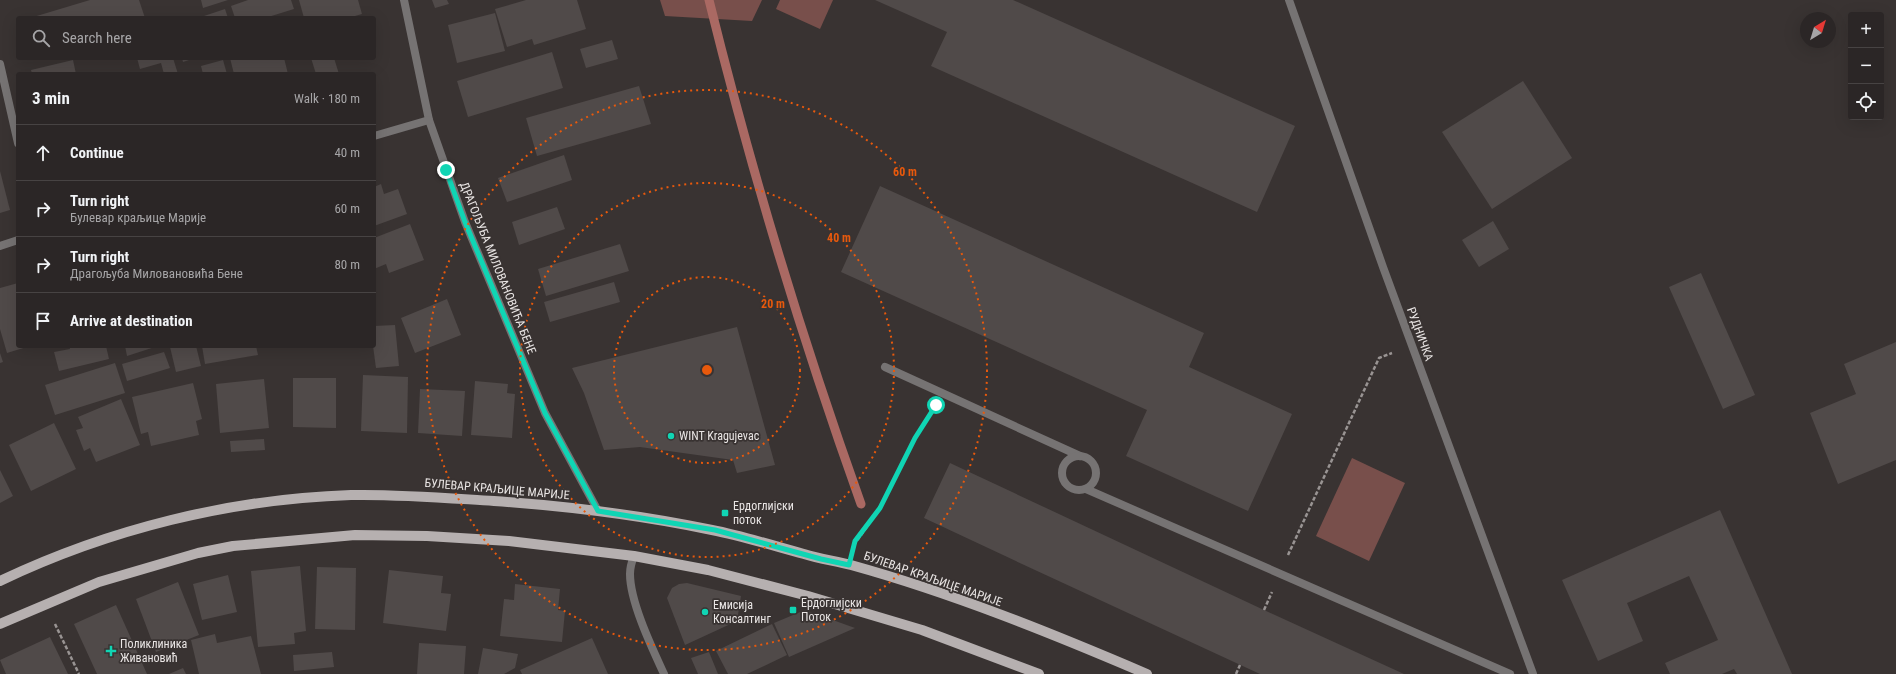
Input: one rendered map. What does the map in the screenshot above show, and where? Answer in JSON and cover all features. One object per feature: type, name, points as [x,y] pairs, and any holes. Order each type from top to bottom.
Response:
[{"type":"main road","name":"БУЛЕВАР КРАЉИЦЕ МАРИЈЕ","points":[[0,581],[69,552],[115,535],[201,513],[279,501],[350,495],[428,496],[598,511],[715,530],[821,559],[849,565],[987,610],[1079,645],[1147,674]]},
{"type":"main road","points":[[0,624],[44,604],[99,582],[198,553],[233,546],[321,537],[387,534],[467,538],[634,556],[757,582],[858,610],[922,630],[1039,674]]},
{"type":"street","name":"ДРАГОЉУБА МИЛОВАНОВИЋА БЕНЕ","points":[[404,0],[429,120],[465,222],[545,413],[598,511]]},
{"type":"street","name":"РУДНИЧКА","points":[[1289,0],[1411,345],[1533,674]]},
{"type":"street","points":[[0,64],[16,134]]},
{"type":"street","points":[[376,135],[429,120]]},
{"type":"street","points":[[0,246],[16,241]]},
{"type":"street","points":[[885,367],[1091,460],[1097,470],[1095,482],[1086,490]]},
{"type":"street","points":[[1080,456],[1075,456],[1065,463],[1062,474],[1063,479],[1070,488],[1075,490],[1086,490],[1510,674]]},
{"type":"street","points":[[634,556],[630,571],[630,583],[637,608],[664,674]]},
{"type":"path","points":[[1279,573],[1379,358],[1411,345]]},
{"type":"path","points":[[849,565],[855,541],[880,508],[915,438],[936,405]]},
{"type":"path","points":[[44,604],[79,674]]},
{"type":"path","points":[[1236,674],[1240,665]]},
{"type":"shaded area","points":[[660,0],[762,0],[752,21],[665,16]]},
{"type":"shaded area","points":[[780,0],[833,0],[820,29],[776,9]]},
{"type":"shaded area","points":[[1352,458],[1405,483],[1369,561],[1316,536]]},
{"type":"building","points":[[90,0],[139,0],[144,16],[37,16]]},
{"type":"building","points":[[201,0],[228,0],[203,8]]},
{"type":"building","points":[[248,0],[291,0],[294,9],[271,16],[234,16],[231,6]]},
{"type":"building","points":[[299,0],[358,0],[362,14],[355,16],[303,16]]},
{"type":"building","points":[[432,0],[447,0],[449,4],[435,8]]},
{"type":"building","points":[[526,0],[577,0],[586,29],[534,45],[532,39],[507,47],[495,9]]},
{"type":"building","points":[[875,0],[1013,0],[1295,126],[1257,212],[931,66],[947,32]]},
{"type":"building","points":[[225,9],[227,16],[204,16]]},
{"type":"building","points":[[495,13],[505,51],[457,63],[448,25]]},
{"type":"building","points":[[612,40],[618,59],[586,68],[580,49]]},
{"type":"building","points":[[552,52],[563,88],[468,117],[457,81]]},
{"type":"building","points":[[73,60],[76,72],[32,72],[31,70]]},
{"type":"building","points":[[138,60],[174,60],[177,72],[163,72],[161,63],[140,69]]},
{"type":"building","points":[[223,60],[226,72],[202,72],[201,66]]},
{"type":"building","points":[[230,60],[284,60],[288,72],[234,72]]},
{"type":"building","points":[[312,60],[335,60],[338,72],[315,72]]},
{"type":"building","points":[[1523,81],[1572,158],[1492,209],[1442,132]]},
{"type":"building","points":[[639,86],[651,124],[537,156],[526,118]]},
{"type":"building","points":[[564,155],[572,180],[507,202],[498,178]]},
{"type":"building","points":[[0,171],[10,210],[0,213]]},
{"type":"building","points":[[381,184],[384,194],[398,189],[407,214],[376,225],[376,186]]},
{"type":"building","points":[[880,186],[1204,333],[1189,367],[1292,414],[1248,511],[1126,456],[1147,410],[841,272]]},
{"type":"building","points":[[557,207],[565,229],[519,245],[512,222]]},
{"type":"building","points":[[1493,221],[1509,249],[1479,267],[1462,240]]},
{"type":"building","points":[[410,224],[424,260],[389,273],[386,264],[376,268],[376,237]]},
{"type":"building","points":[[620,244],[629,271],[546,296],[538,269]]},
{"type":"building","points":[[1701,273],[1755,395],[1723,409],[1669,287]]},
{"type":"building","points":[[614,282],[620,302],[550,322],[544,302]]},
{"type":"building","points":[[16,284],[16,348],[23,348],[7,353],[0,329],[0,288]]},
{"type":"building","points":[[447,299],[461,335],[415,353],[401,318]]},
{"type":"building","points":[[395,325],[399,366],[376,368],[373,348],[376,348],[376,326]]},
{"type":"building","points":[[737,327],[775,465],[737,473],[733,460],[640,447],[604,450],[584,393],[572,368]]},
{"type":"building","points":[[1896,342],[1896,460],[1838,484],[1810,413],[1856,394],[1844,364]]},
{"type":"building","points":[[106,348],[109,359],[59,371],[54,352],[70,349]]},
{"type":"building","points":[[125,348],[152,348],[127,356]]},
{"type":"building","points":[[170,348],[196,348],[201,366],[176,372]]},
{"type":"building","points":[[202,348],[256,348],[258,355],[205,364]]},
{"type":"building","points":[[164,352],[170,368],[127,381],[122,364]]},
{"type":"building","points":[[0,353],[3,362],[0,363]]},
{"type":"building","points":[[115,363],[125,393],[55,415],[45,385]]},
{"type":"building","points":[[363,375],[408,377],[407,433],[361,431]]},
{"type":"building","points":[[293,378],[336,378],[336,428],[293,427]]},
{"type":"building","points":[[264,379],[269,428],[220,433],[216,384]]},
{"type":"building","points":[[475,381],[508,384],[507,393],[515,394],[512,438],[471,435]]},
{"type":"building","points":[[193,383],[202,419],[196,421],[199,435],[151,446],[148,432],[141,434],[132,397]]},
{"type":"building","points":[[420,389],[465,391],[462,436],[418,433]]},
{"type":"building","points":[[121,399],[140,445],[96,462],[90,448],[84,451],[76,430],[83,428],[78,417]]},
{"type":"building","points":[[54,423],[76,469],[31,491],[9,445]]},
{"type":"building","points":[[264,439],[265,450],[231,452],[230,441]]},
{"type":"building","points":[[950,463],[1404,674],[1260,674],[1022,564],[924,518]]},
{"type":"building","points":[[0,470],[13,496],[0,503]]},
{"type":"building","points":[[1720,510],[1792,674],[1737,674],[1734,669],[1722,674],[1670,674],[1665,663],[1718,640],[1689,576],[1627,603],[1643,641],[1598,661],[1562,580]]},
{"type":"building","points":[[300,566],[306,631],[294,633],[295,644],[258,647],[251,571]]},
{"type":"building","points":[[317,567],[356,568],[355,630],[315,629]]},
{"type":"building","points":[[389,570],[443,576],[441,593],[451,594],[446,631],[383,623]]},
{"type":"building","points":[[228,575],[237,612],[202,620],[193,584]]},
{"type":"building","points":[[178,582],[199,635],[156,652],[136,599]]},
{"type":"building","name":"Емисија Консалтинг","points":[[687,583],[741,596],[737,621],[685,645],[667,598],[672,588],[679,584]]},
{"type":"building","points":[[515,584],[560,589],[558,610],[565,611],[562,642],[500,636],[504,599],[514,600]]},
{"type":"building","points":[[116,605],[147,674],[97,674],[74,624]]},
{"type":"building","points":[[805,610],[855,628],[789,657],[774,623]]},
{"type":"building","points":[[772,624],[787,655],[747,674],[728,674],[716,651]]},
{"type":"building","points":[[215,634],[217,643],[251,636],[261,674],[199,674],[191,640]]},
{"type":"building","points":[[50,637],[68,674],[6,674],[0,660]]},
{"type":"building","points":[[592,638],[608,674],[522,674],[520,670]]},
{"type":"building","points":[[419,643],[466,646],[464,674],[417,674]]},
{"type":"building","points":[[483,648],[518,654],[515,668],[504,674],[478,674]]},
{"type":"building","points":[[332,652],[334,667],[294,671],[293,655]]},
{"type":"building","points":[[709,652],[718,674],[698,674],[691,658]]},
{"type":"building","points":[[183,668],[186,674],[169,674]]},
{"type":"waterway","points":[[709,0],[760,191],[818,380],[861,504]]},
{"type":"place","name":"WINT Kragujevac","points":[[671,436]]},
{"type":"place","name":"Ердоглијски поток","points":[[725,513]]},
{"type":"place","name":"Ердоглијски Поток","points":[[793,610]]},
{"type":"place","name":"Емисија Консалтинг","points":[[705,612]]},
{"type":"place","name":"Поликлиника Живановић","points":[[111,651]]},
{"type":"route","points":[[446,170],[465,222],[545,413],[598,511],[715,530],[821,559],[849,565],[855,541],[880,508],[915,438],[936,405]]}]
